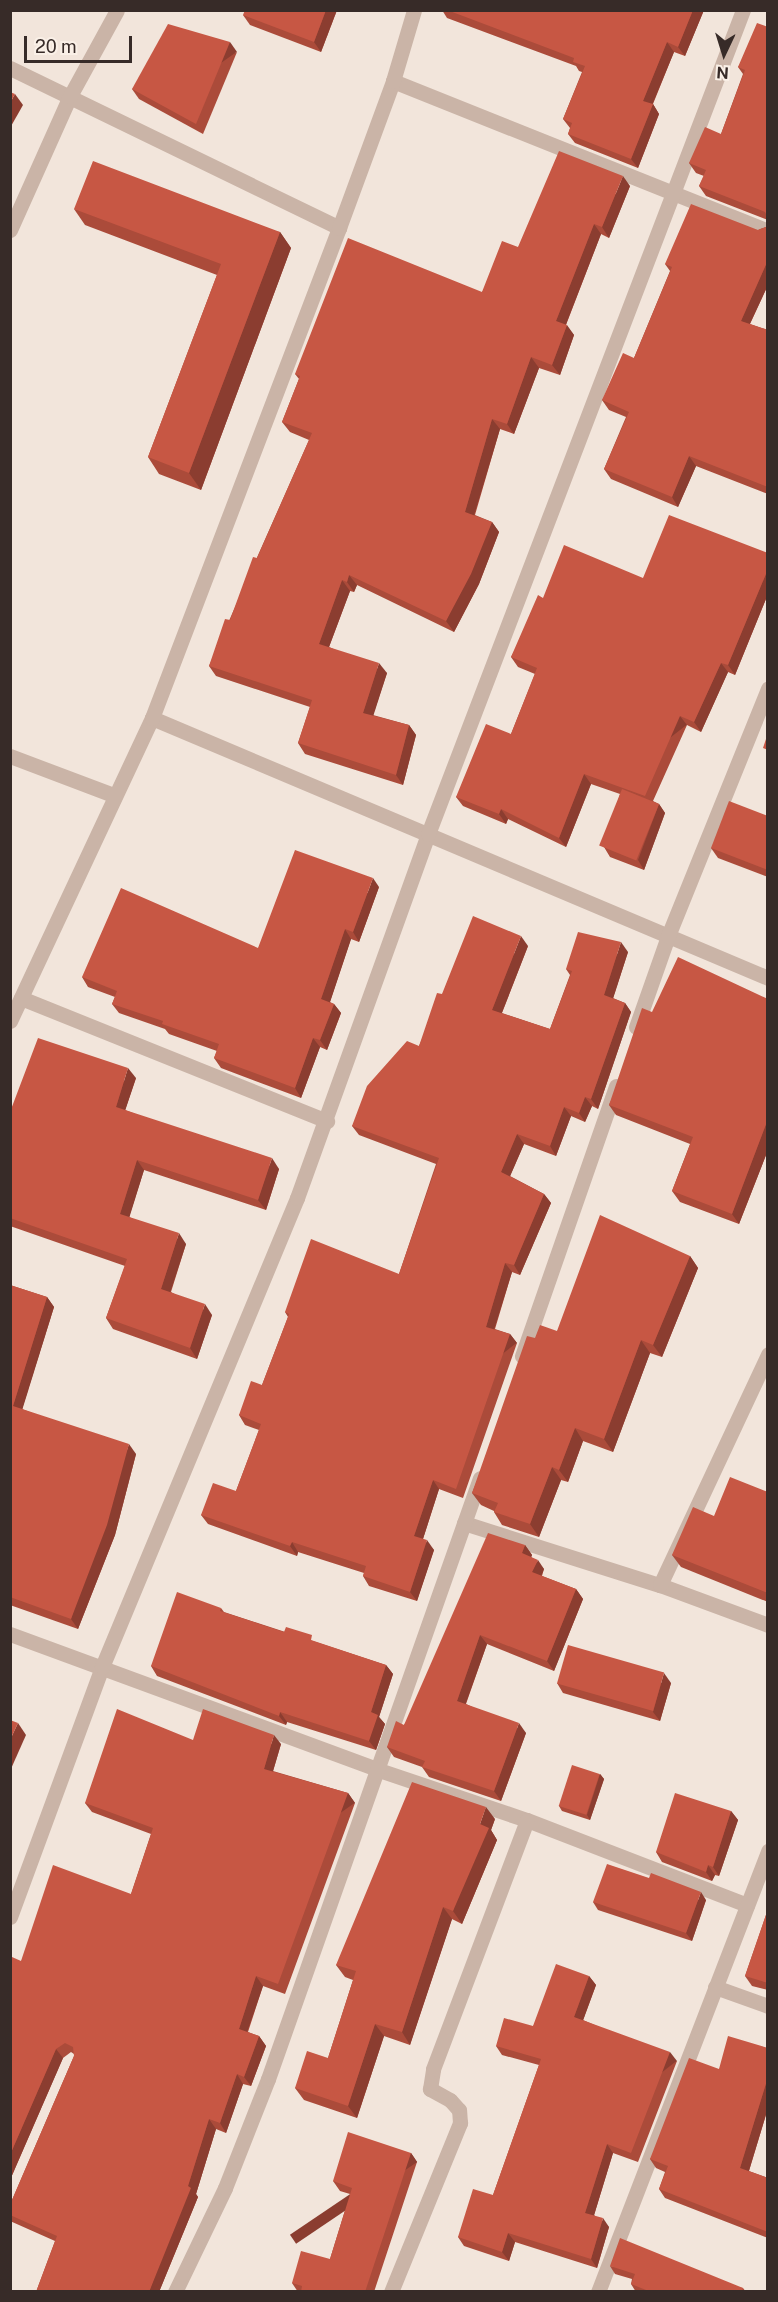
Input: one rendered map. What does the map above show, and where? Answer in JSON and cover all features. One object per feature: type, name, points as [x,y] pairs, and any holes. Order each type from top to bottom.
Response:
[{"type":"street","points":[[10,230],[70,96],[117,10]]},
{"type":"street","points":[[10,1021],[113,795],[152,718],[339,228],[393,81],[414,10]]},
{"type":"street","points":[[10,1917],[102,1667],[327,1120],[428,834],[670,192],[743,10]]},
{"type":"street","points":[[10,68],[339,228]]},
{"type":"street","points":[[393,81],[768,231]]},
{"type":"street","points":[[632,1038],[668,936],[768,688]]},
{"type":"street","points":[[152,718],[768,978]]},
{"type":"street","points":[[10,756],[113,795]]},
{"type":"street","points":[[21,998],[327,1120]]},
{"type":"street","points":[[515,1376],[621,1072]]},
{"type":"street","points":[[660,1585],[768,1354]]},
{"type":"street","points":[[175,2292],[225,2188],[268,2079],[379,1770],[484,1467]]},
{"type":"street","points":[[464,1523],[660,1585],[768,1625]]},
{"type":"street","points":[[10,1634],[379,1770],[527,1820],[747,1905]]},
{"type":"street","points":[[391,2292],[460,2123],[459,2110],[450,2100],[430,2089],[433,2069],[527,1820]]},
{"type":"street","points":[[598,2292],[768,1851]]},
{"type":"street","points":[[715,1987],[768,2006]]},
{"type":"building","points":[[245,10],[326,10],[314,42],[243,15]]},
{"type":"building","points":[[447,10],[693,10],[678,47],[667,42],[643,101],[653,104],[631,159],[568,134],[572,123],[563,119],[585,66],[573,62],[574,58]]},
{"type":"building","points":[[757,23],[768,27],[768,218],[765,212],[699,186],[706,170],[689,163],[705,127],[721,134],[745,70],[738,67]]},
{"type":"building","points":[[168,24],[230,42],[196,124],[132,89]]},
{"type":"building","points":[[10,92],[15,94],[10,103]]},
{"type":"building","points":[[559,151],[623,176],[602,227],[594,224],[556,321],[567,325],[552,365],[531,357],[507,424],[492,419],[465,512],[492,522],[471,574],[446,621],[349,575],[347,582],[342,580],[319,644],[379,663],[363,713],[409,725],[396,775],[298,743],[312,700],[209,666],[225,619],[230,620],[253,557],[257,558],[312,433],[282,422],[300,376],[295,374],[348,238],[482,292],[502,241],[518,247]]},
{"type":"building","points":[[93,161],[280,232],[189,473],[148,457],[221,264],[74,209]]},
{"type":"building","points":[[691,204],[758,230],[768,226],[768,260],[741,321],[768,330],[768,487],[689,456],[672,497],[604,469],[629,412],[602,400],[623,353],[634,358],[672,267],[665,264]]},
{"type":"building","points":[[669,515],[768,553],[768,569],[728,665],[721,663],[694,722],[680,716],[645,796],[584,774],[559,838],[501,809],[499,814],[456,797],[486,724],[511,734],[537,668],[511,657],[538,595],[543,598],[564,545],[643,578]]},
{"type":"building","points":[[768,733],[768,750],[763,748]]},
{"type":"building","points":[[622,789],[659,804],[636,861],[599,846]]},
{"type":"building","points":[[729,801],[768,816],[768,870],[711,848]]},
{"type":"building","points":[[295,850],[373,878],[353,932],[345,929],[321,999],[334,1004],[320,1040],[313,1038],[295,1088],[214,1058],[219,1044],[162,1024],[163,1021],[112,1004],[117,991],[82,977],[121,888],[258,948]]},
{"type":"building","points":[[473,916],[521,936],[492,1010],[550,1029],[572,971],[566,969],[578,932],[621,942],[604,995],[625,1003],[591,1099],[585,1097],[579,1113],[564,1107],[550,1146],[517,1134],[501,1172],[544,1194],[514,1265],[505,1263],[486,1327],[510,1334],[456,1489],[433,1480],[414,1536],[427,1540],[410,1592],[363,1576],[366,1566],[292,1542],[290,1546],[201,1515],[213,1483],[236,1491],[261,1424],[239,1415],[251,1381],[262,1385],[289,1314],[285,1312],[311,1239],[399,1274],[439,1158],[352,1126],[367,1086],[407,1041],[419,1046],[437,993],[442,994]]},
{"type":"building","points":[[678,957],[768,999],[768,1119],[732,1214],[672,1191],[693,1137],[609,1105],[642,1008],[652,1012]]},
{"type":"building","points":[[38,1038],[128,1068],[116,1107],[272,1158],[258,1200],[137,1160],[120,1214],[179,1233],[161,1289],[205,1304],[190,1348],[106,1318],[127,1259],[10,1218],[10,1112]]},
{"type":"building","points":[[600,1215],[690,1256],[653,1345],[641,1340],[604,1439],[575,1428],[559,1470],[552,1467],[530,1524],[494,1512],[498,1503],[472,1493],[527,1336],[535,1338],[540,1325],[557,1331]]},
{"type":"building","points":[[10,1285],[47,1297],[13,1406],[129,1444],[107,1525],[71,1619],[10,1597]]},
{"type":"building","points":[[730,1477],[768,1492],[768,1593],[672,1555],[693,1507],[714,1516]]},
{"type":"building","points":[[488,1533],[525,1545],[522,1553],[538,1560],[532,1572],[576,1589],[547,1661],[480,1635],[457,1701],[519,1723],[494,1791],[422,1767],[425,1761],[387,1747],[396,1721],[404,1725]]},
{"type":"building","points":[[177,1592],[221,1608],[220,1611],[284,1632],[286,1627],[312,1635],[311,1640],[386,1665],[371,1712],[378,1715],[369,1741],[280,1712],[279,1716],[151,1666]]},
{"type":"building","points":[[568,1645],[664,1673],[653,1711],[557,1683]]},
{"type":"building","points":[[117,1709],[193,1740],[203,1709],[274,1735],[264,1769],[348,1793],[278,1984],[256,1976],[239,2029],[259,2036],[244,2077],[237,2074],[220,2123],[209,2119],[188,2186],[191,2188],[149,2292],[36,2292],[57,2236],[10,2215],[10,2201],[74,2056],[73,2047],[65,2043],[56,2049],[10,2155],[10,1961],[12,1957],[21,1961],[53,1865],[131,1894],[153,1828],[85,1803]]},
{"type":"building","points":[[10,1720],[18,1723],[10,1740]]},
{"type":"building","points":[[572,1765],[600,1774],[586,1815],[559,1806]]},
{"type":"building","points":[[412,1782],[486,1807],[480,1824],[489,1828],[453,1911],[443,1907],[402,2032],[375,2024],[348,2106],[295,2088],[307,2051],[328,2058],[356,1971],[336,1965]]},
{"type":"building","points":[[675,1793],[731,1811],[713,1867],[708,1865],[706,1872],[656,1852]]},
{"type":"building","points":[[607,1864],[649,1878],[651,1873],[701,1892],[686,1933],[593,1902]]},
{"type":"building","points":[[768,1909],[768,1983],[745,1976]]},
{"type":"building","points":[[556,1964],[589,1976],[574,2017],[670,2052],[631,2153],[607,2144],[585,2213],[603,2218],[591,2259],[508,2233],[502,2252],[458,2237],[473,2189],[493,2195],[541,2059],[496,2046],[504,2018],[533,2026]]},
{"type":"building","points":[[728,2036],[768,2048],[768,2077],[740,2168],[768,2178],[768,2232],[659,2189],[668,2166],[650,2159],[689,2058],[719,2069]]},
{"type":"building","points":[[348,2132],[411,2153],[365,2292],[301,2292],[302,2286],[292,2283],[301,2251],[330,2259],[352,2188],[333,2181]]},
{"type":"building","points":[[620,2238],[743,2288],[742,2292],[651,2292],[631,2284],[635,2274],[610,2266]]}]
